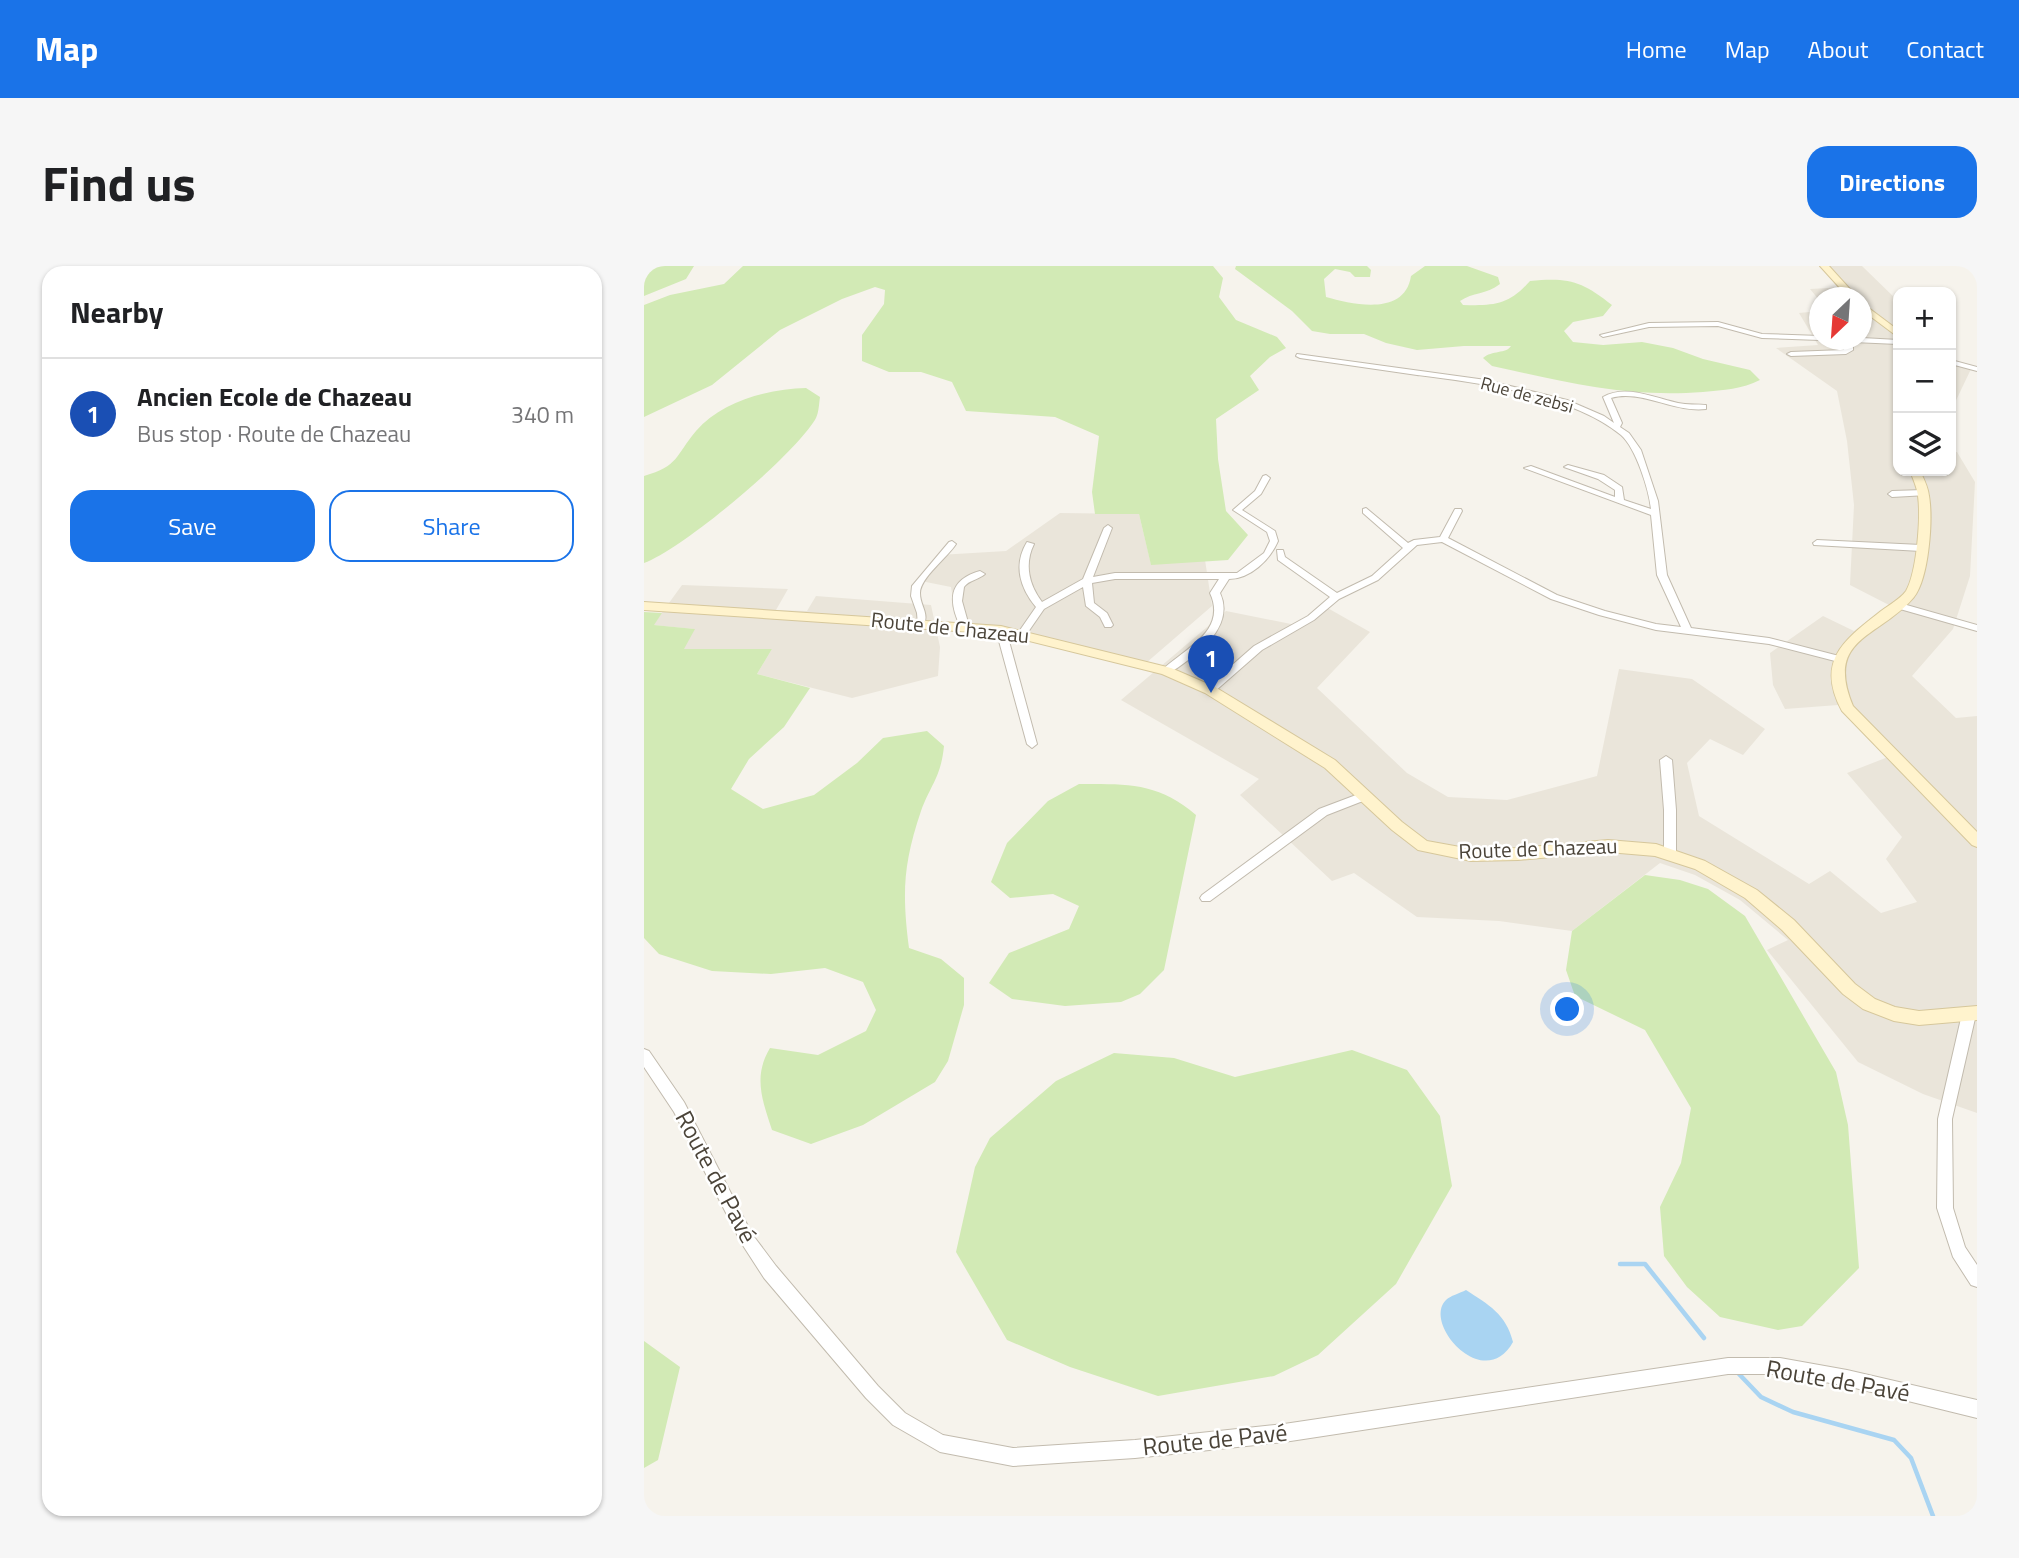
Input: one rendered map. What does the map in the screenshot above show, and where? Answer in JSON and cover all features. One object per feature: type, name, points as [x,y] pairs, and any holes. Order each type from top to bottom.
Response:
[{"type":"main road","points":[[1824,266],[1844,287]]},
{"type":"main road","points":[[1872,314],[1893,330]]},
{"type":"main road","points":[[1917,476],[1924,494],[1921,548],[1914,585],[1896,605],[1848,644],[1835,670],[1836,678],[1847,708],[1977,841]]},
{"type":"main road","name":"Route de Chazeau","points":[[644,606],[1001,630],[1166,671],[1210,690],[1330,764],[1423,846],[1446,852],[1518,854],[1624,846],[1670,854],[1700,865],[1751,894],[1788,925],[1849,989],[1869,1004],[1894,1014],[1919,1018],[1973,1014]]},
{"type":"street","points":[[1603,335],[1649,325],[1718,324],[1762,336],[1809,338]]},
{"type":"street","points":[[1872,341],[1893,342]]},
{"type":"street","points":[[1791,354],[1849,350]]},
{"type":"street","name":"Rue de zebsi","points":[[1300,356],[1486,382],[1564,402],[1626,435],[1637,450],[1656,514],[1662,575],[1687,630]]},
{"type":"street","points":[[1956,363],[1977,369]]},
{"type":"street","points":[[1615,428],[1618,423],[1607,401],[1607,397],[1614,394],[1640,397],[1684,408],[1703,407]]},
{"type":"street","points":[[1568,467],[1601,477],[1619,489],[1620,501]]},
{"type":"street","points":[[1528,468],[1656,514]]},
{"type":"street","points":[[1023,634],[1041,607],[1087,581],[1115,576],[1239,576],[1268,554],[1274,541],[1271,531],[1237,510],[1244,501],[1259,494],[1264,488],[1266,478]]},
{"type":"street","points":[[1892,494],[1924,494]]},
{"type":"street","points":[[1366,510],[1408,548]]},
{"type":"street","points":[[1443,539],[1458,511]]},
{"type":"street","points":[[1108,528],[1087,581],[1089,604],[1104,615],[1108,625]]},
{"type":"street","points":[[1210,690],[1258,649],[1311,618],[1336,597],[1375,578],[1414,543],[1443,539],[1553,597],[1656,627],[1769,640],[1839,659]]},
{"type":"street","points":[[1816,543],[1921,548]]},
{"type":"street","points":[[921,623],[923,612],[914,592],[916,583],[946,555],[952,544]]},
{"type":"street","points":[[1030,544],[1023,560],[1024,570],[1030,596],[1041,607]]},
{"type":"street","points":[[1280,551],[1281,558],[1336,597]]},
{"type":"street","points":[[964,626],[958,608],[957,588],[966,577],[980,574]]},
{"type":"street","points":[[1166,671],[1191,653],[1211,631],[1221,612],[1215,593],[1225,577]]},
{"type":"street","points":[[1896,605],[1977,628]]},
{"type":"street","points":[[1001,630],[1032,744]]},
{"type":"street","points":[[1666,760],[1670,854]]},
{"type":"street","points":[[1206,898],[1323,812],[1364,796]]},
{"type":"street","points":[[1973,1014],[1945,1119],[1945,1208],[1959,1251],[1977,1279]]},
{"type":"street","name":"Route de Pavé","points":[[644,1055],[679,1107],[747,1239],[770,1272],[823,1338],[890,1410],[899,1419],[940,1443],[1013,1457],[1135,1449],[1284,1433],[1728,1366],[1780,1366],[1977,1409]]},
{"type":"shaded area","points":[[1827,266],[1862,266],[1893,296],[1893,476],[1956,476],[1957,452],[1975,482],[1970,576],[1953,629],[1912,676],[1956,718],[1977,716],[1977,1113],[1923,1094],[1858,1062],[1767,950],[1788,940],[1740,900],[1695,875],[1660,863],[1572,931],[1499,921],[1417,917],[1354,873],[1332,881],[1240,795],[1259,779],[1121,700],[1226,611],[1296,625],[1324,606],[1370,632],[1317,688],[1407,773],[1448,797],[1507,800],[1597,776],[1619,669],[1692,679],[1765,729],[1743,755],[1710,739],[1687,763],[1699,816],[1809,884],[1830,871],[1881,913],[1917,902],[1886,859],[1902,837],[1847,773],[1888,757],[1838,705],[1785,709],[1773,685],[1770,653],[1823,616],[1854,631],[1889,605],[1850,585],[1854,505],[1847,441],[1837,391],[1776,348],[1809,346],[1809,350],[1872,350],[1872,287],[1847,287]]},
{"type":"shaded area","points":[[1809,312],[1809,330],[1799,313]]},
{"type":"shaded area","points":[[1956,365],[1971,369],[1956,400]]},
{"type":"shaded area","points":[[1060,513],[1139,514],[1151,564],[1205,560],[1212,606],[1146,663],[1000,626],[957,624],[951,587],[921,581],[939,555],[1006,551]]},
{"type":"shaded area","points":[[682,585],[788,589],[776,610],[807,611],[816,596],[931,605],[940,647],[938,676],[852,698],[757,674],[772,649],[683,649],[694,629],[653,625]]},
{"type":"green space","points":[[644,266],[694,266],[686,279],[644,296]]},
{"type":"green space","points":[[743,266],[1213,266],[1223,278],[1219,297],[1236,320],[1277,337],[1286,348],[1270,357],[1250,376],[1259,390],[1216,419],[1218,459],[1226,511],[1248,535],[1228,560],[1151,565],[1139,514],[1095,514],[1092,492],[1099,436],[1055,417],[966,411],[952,382],[921,372],[889,372],[862,361],[862,335],[884,304],[885,290],[875,287],[842,299],[780,330],[712,385],[644,417],[644,305],[670,295],[724,284]]},
{"type":"green space","points":[[1236,266],[1367,266],[1371,270],[1370,277],[1355,277],[1350,272],[1335,269],[1324,279],[1326,297],[1350,303],[1377,305],[1399,297],[1407,289],[1411,276],[1425,266],[1467,266],[1498,277],[1500,284],[1465,298],[1460,301],[1463,305],[1500,302],[1515,295],[1530,281],[1574,282],[1612,305],[1603,316],[1573,322],[1564,331],[1573,342],[1603,345],[1642,342],[1673,348],[1703,359],[1750,370],[1760,380],[1726,390],[1703,392],[1622,391],[1492,366],[1483,358],[1511,346],[1417,350],[1386,343],[1364,334],[1312,331],[1292,311],[1235,269]]},
{"type":"green space","points":[[806,388],[820,397],[817,416],[786,454],[737,499],[685,540],[644,563],[644,476],[670,464],[696,431],[732,404],[761,394]]},
{"type":"green space","points":[[644,612],[662,613],[654,625],[695,629],[684,649],[772,649],[757,674],[810,688],[784,727],[749,759],[731,789],[763,809],[814,795],[857,763],[883,738],[927,731],[944,746],[938,773],[921,811],[907,863],[905,911],[909,948],[941,959],[964,978],[964,1005],[948,1061],[935,1082],[863,1125],[811,1144],[772,1130],[762,1098],[761,1078],[770,1048],[818,1055],[866,1031],[876,1010],[863,982],[825,968],[771,974],[712,971],[659,954],[644,938]]},
{"type":"green space","points":[[1079,784],[1141,787],[1168,796],[1196,815],[1164,970],[1140,994],[1121,1002],[1065,1006],[1012,999],[989,983],[1009,953],[1069,929],[1079,906],[1053,894],[1010,898],[991,882],[1007,843],[1048,801]]},
{"type":"green space","points":[[1645,875],[1680,880],[1708,889],[1745,916],[1836,1072],[1848,1125],[1859,1268],[1802,1326],[1778,1330],[1720,1317],[1687,1287],[1664,1256],[1660,1207],[1681,1163],[1691,1108],[1645,1030],[1575,996],[1566,970],[1572,931]]},
{"type":"green space","points":[[1352,1050],[1407,1070],[1440,1116],[1452,1186],[1396,1284],[1318,1355],[1274,1376],[1158,1396],[1070,1367],[1007,1340],[956,1252],[975,1167],[990,1138],[1056,1081],[1114,1053],[1174,1058],[1235,1077]]},
{"type":"green space","points":[[644,1341],[680,1367],[658,1460],[644,1468]]},
{"type":"water","points":[[1466,1290],[1489,1306],[1506,1324],[1513,1342],[1501,1356],[1487,1361],[1473,1358],[1449,1337],[1442,1324],[1441,1311],[1446,1300]]},
{"type":"waterway","points":[[1620,1264],[1645,1264],[1704,1338]]},
{"type":"waterway","points":[[1739,1374],[1761,1397],[1793,1412],[1894,1440],[1911,1458],[1933,1516]]},
{"type":"place","name":"Ancien Ecole de Chazeau","points":[[1211,693]]}]
